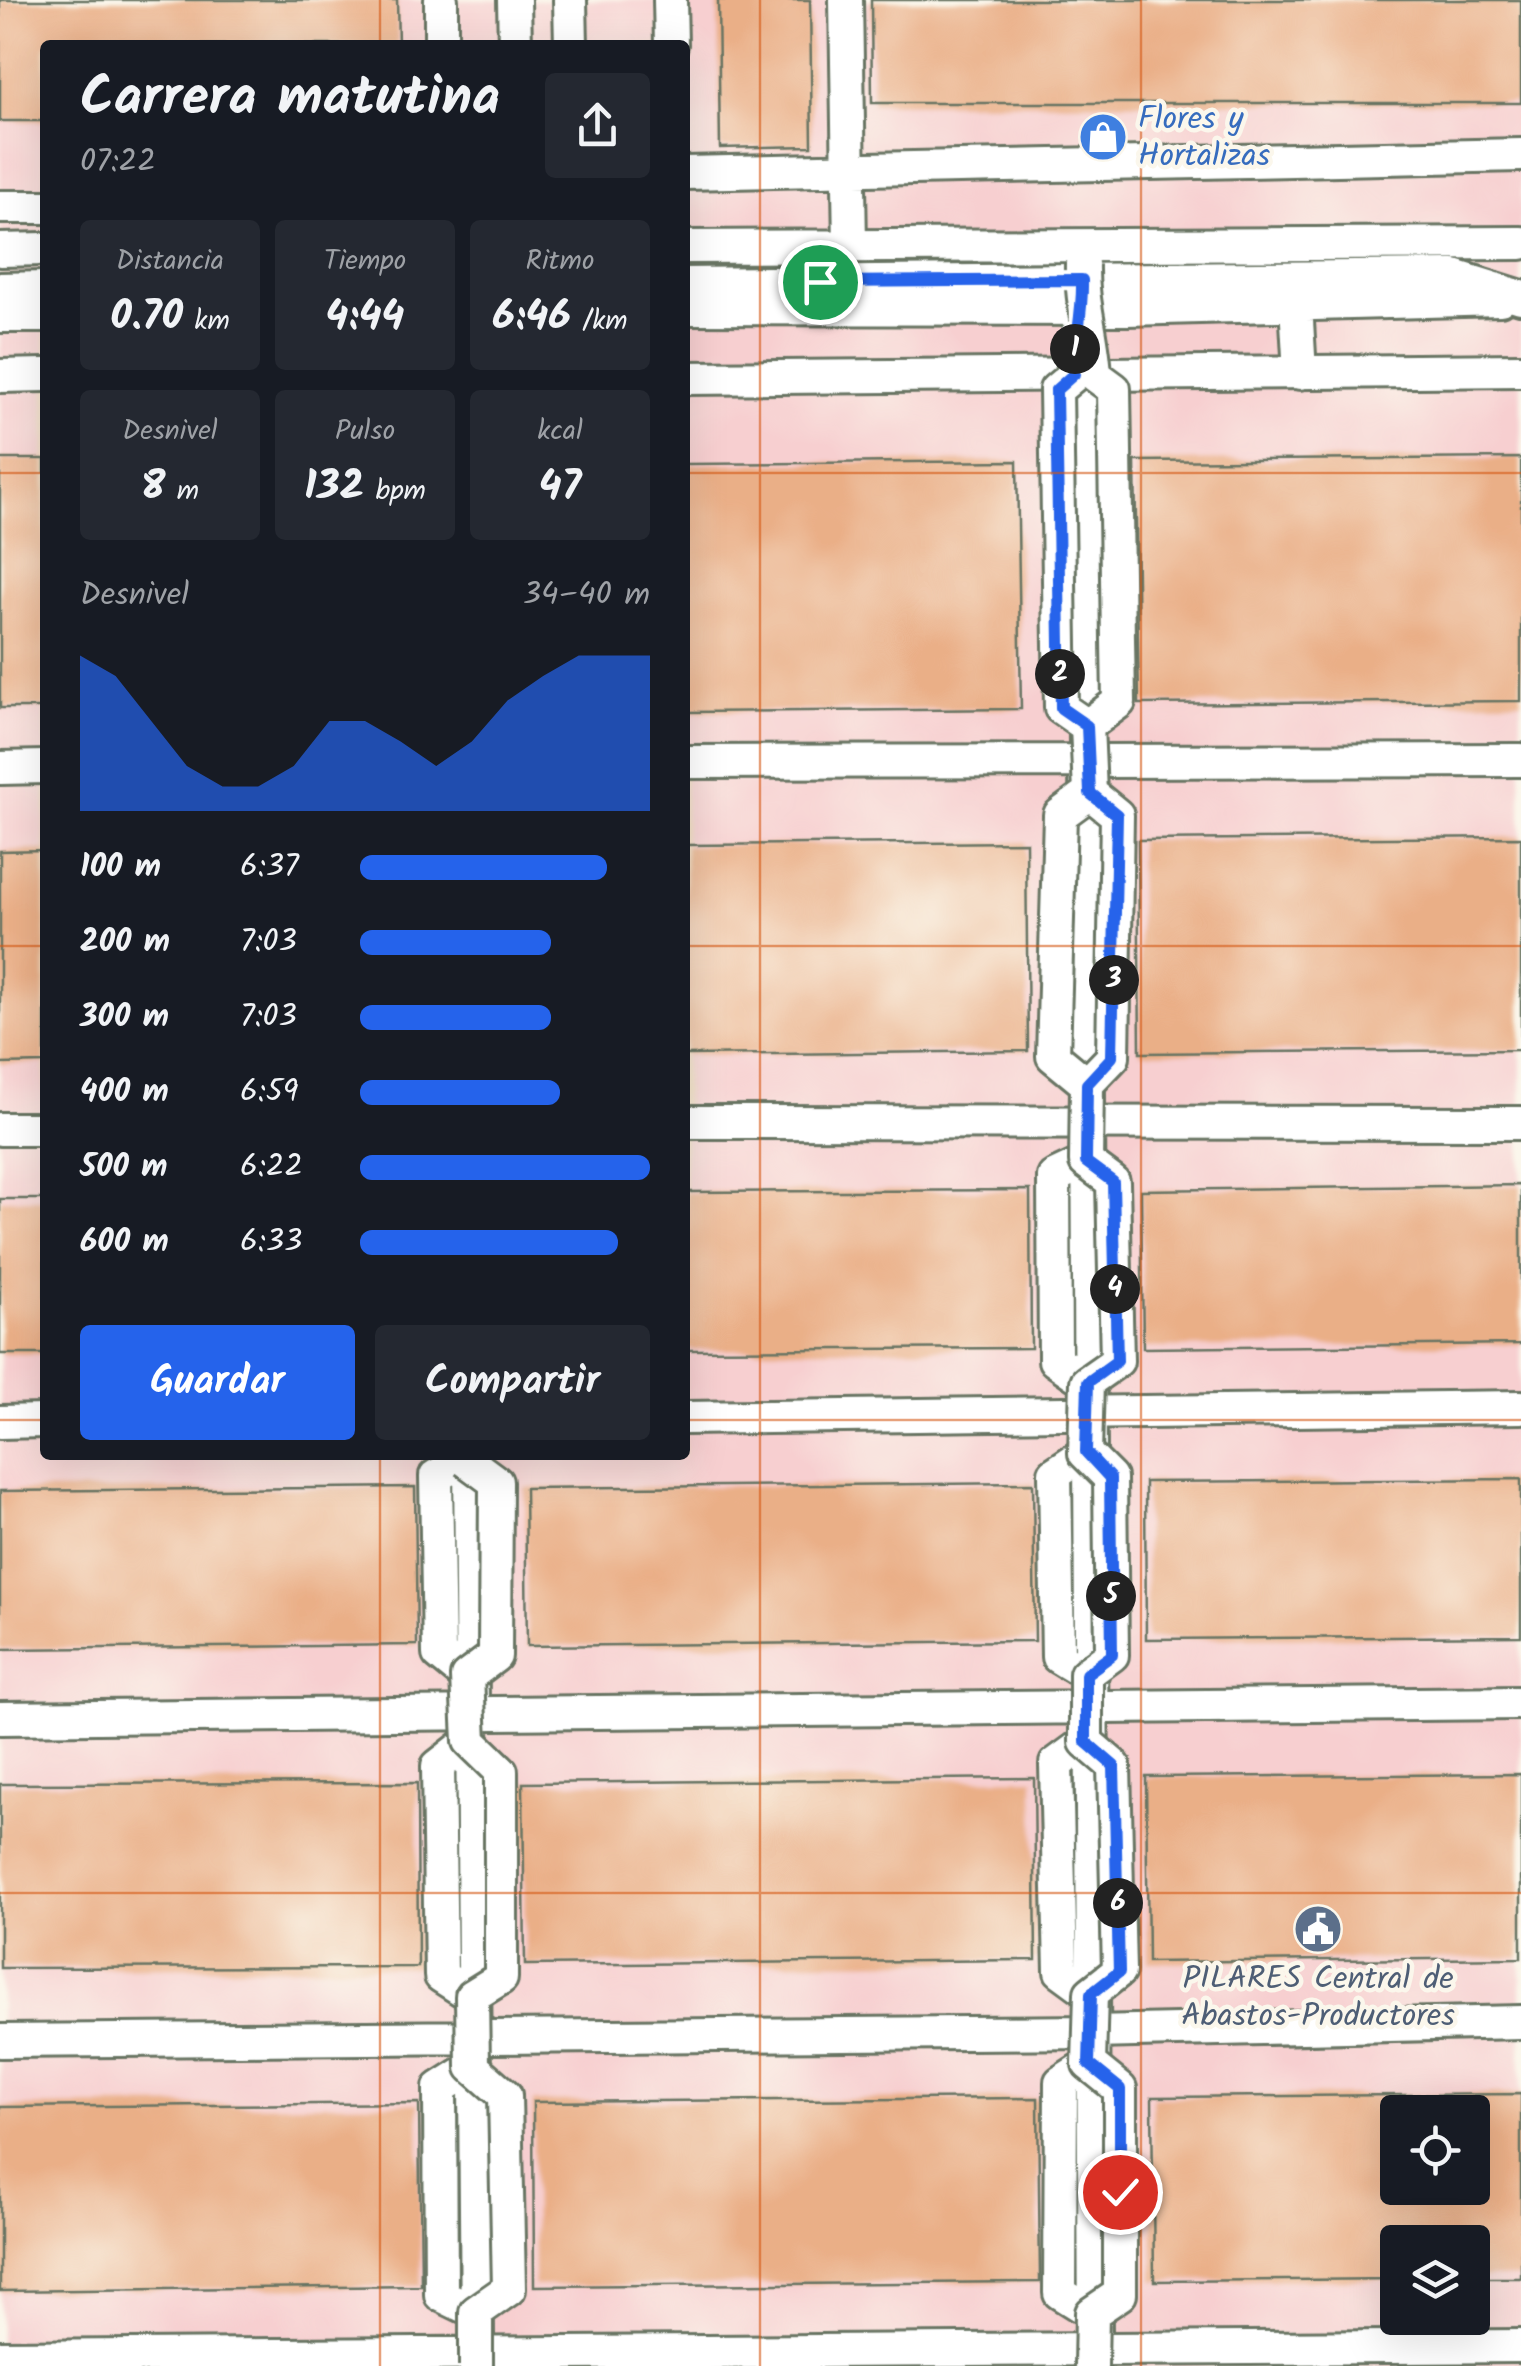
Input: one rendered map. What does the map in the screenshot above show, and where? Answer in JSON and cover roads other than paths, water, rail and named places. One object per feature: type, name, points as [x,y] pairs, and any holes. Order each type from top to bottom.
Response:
[{"type":"street","points":[[441,0],[441,40]]},
{"type":"street","points":[[514,0],[515,40]]},
{"type":"street","points":[[570,0],[571,40]]},
{"type":"street","points":[[670,0],[670,40]]},
{"type":"street","points":[[846,0],[850,246]]},
{"type":"street","points":[[690,173],[1521,155]]},
{"type":"street","points":[[0,207],[40,207]]},
{"type":"street","points":[[690,246],[1509,243]]},
{"type":"street","points":[[1454,268],[1509,243]]},
{"type":"street","points":[[0,250],[40,250]]},
{"type":"street","points":[[690,251],[702,264],[719,267],[1082,272],[1454,268],[1521,298]]},
{"type":"street","points":[[690,292],[1082,272]]},
{"type":"street","points":[[1082,272],[1083,314],[1092,328],[1095,374],[1114,389],[1119,702],[1087,726]]},
{"type":"street","points":[[0,274],[40,274]]},
{"type":"street","points":[[0,289],[40,288]]},
{"type":"street","points":[[690,292],[1054,309],[1521,298]]},
{"type":"street","points":[[1296,304],[1300,372]]},
{"type":"street","points":[[1083,314],[1075,327],[1074,374],[1056,390],[1061,708],[1087,726]]},
{"type":"street","points":[[0,316],[40,316]]},
{"type":"street","points":[[690,378],[1521,370]]},
{"type":"street","points":[[0,376],[40,375]]},
{"type":"street","points":[[1084,398],[1091,2048],[1120,2089],[1120,2294],[1092,2313]]},
{"type":"street","points":[[1086,1162],[1087,1084],[1112,1057],[1117,815],[1090,793],[1087,726]]},
{"type":"street","points":[[690,762],[1521,760]]},
{"type":"street","points":[[0,768],[40,767]]},
{"type":"street","points":[[1087,1084],[1053,1056],[1060,815],[1090,793]]},
{"type":"street","points":[[690,1122],[1521,1122]]},
{"type":"street","points":[[0,1129],[40,1128]]},
{"type":"street","points":[[1086,1162],[1054,1177],[1054,1360],[1089,1398]]},
{"type":"street","points":[[1086,1162],[1113,1182],[1117,1361],[1089,1398],[1086,1452],[1110,1478],[1112,1655],[1086,1674]]},
{"type":"street","points":[[690,1418],[1089,1398],[1521,1407]]},
{"type":"street","points":[[0,1422],[40,1422]]},
{"type":"street","points":[[1086,1452],[1055,1473],[1058,1657],[1086,1674]]},
{"type":"street","points":[[462,1460],[436,1476],[439,1654],[467,1677],[471,1727],[500,1771],[501,1978],[472,1996]]},
{"type":"street","points":[[467,1460],[477,2361]]},
{"type":"street","points":[[467,1677],[496,1656],[496,1482],[470,1460]]},
{"type":"street","points":[[1086,1674],[1086,1742],[1114,1766],[1119,1972],[1091,1994]]},
{"type":"street","points":[[0,1718],[471,1727],[1092,1709],[1521,1703]]},
{"type":"street","points":[[471,1727],[438,1766],[441,1976],[472,1996]]},
{"type":"street","points":[[1086,1742],[1056,1764],[1061,1970],[1091,1994]]},
{"type":"street","points":[[1091,1994],[1094,2361]]},
{"type":"street","points":[[472,1996],[474,2052],[505,2095],[509,2290],[476,2312]]},
{"type":"street","points":[[0,2041],[474,2052],[1091,2048],[1521,2022]]},
{"type":"street","points":[[1091,2048],[1060,2082],[1060,2294],[1092,2313]]},
{"type":"street","points":[[474,2052],[440,2088],[441,2295],[476,2312]]},
{"type":"street","points":[[476,2312],[477,2361]]},
{"type":"street","points":[[1092,2313],[1094,2361]]},
{"type":"street","points":[[0,2356],[1094,2361],[1521,2346]]},
{"type":"place","name":"Flores y Hortalizas","points":[[1103,137]]},
{"type":"place","name":"PILARES Central de Abastos-Productores","points":[[1318,1929]]}]
